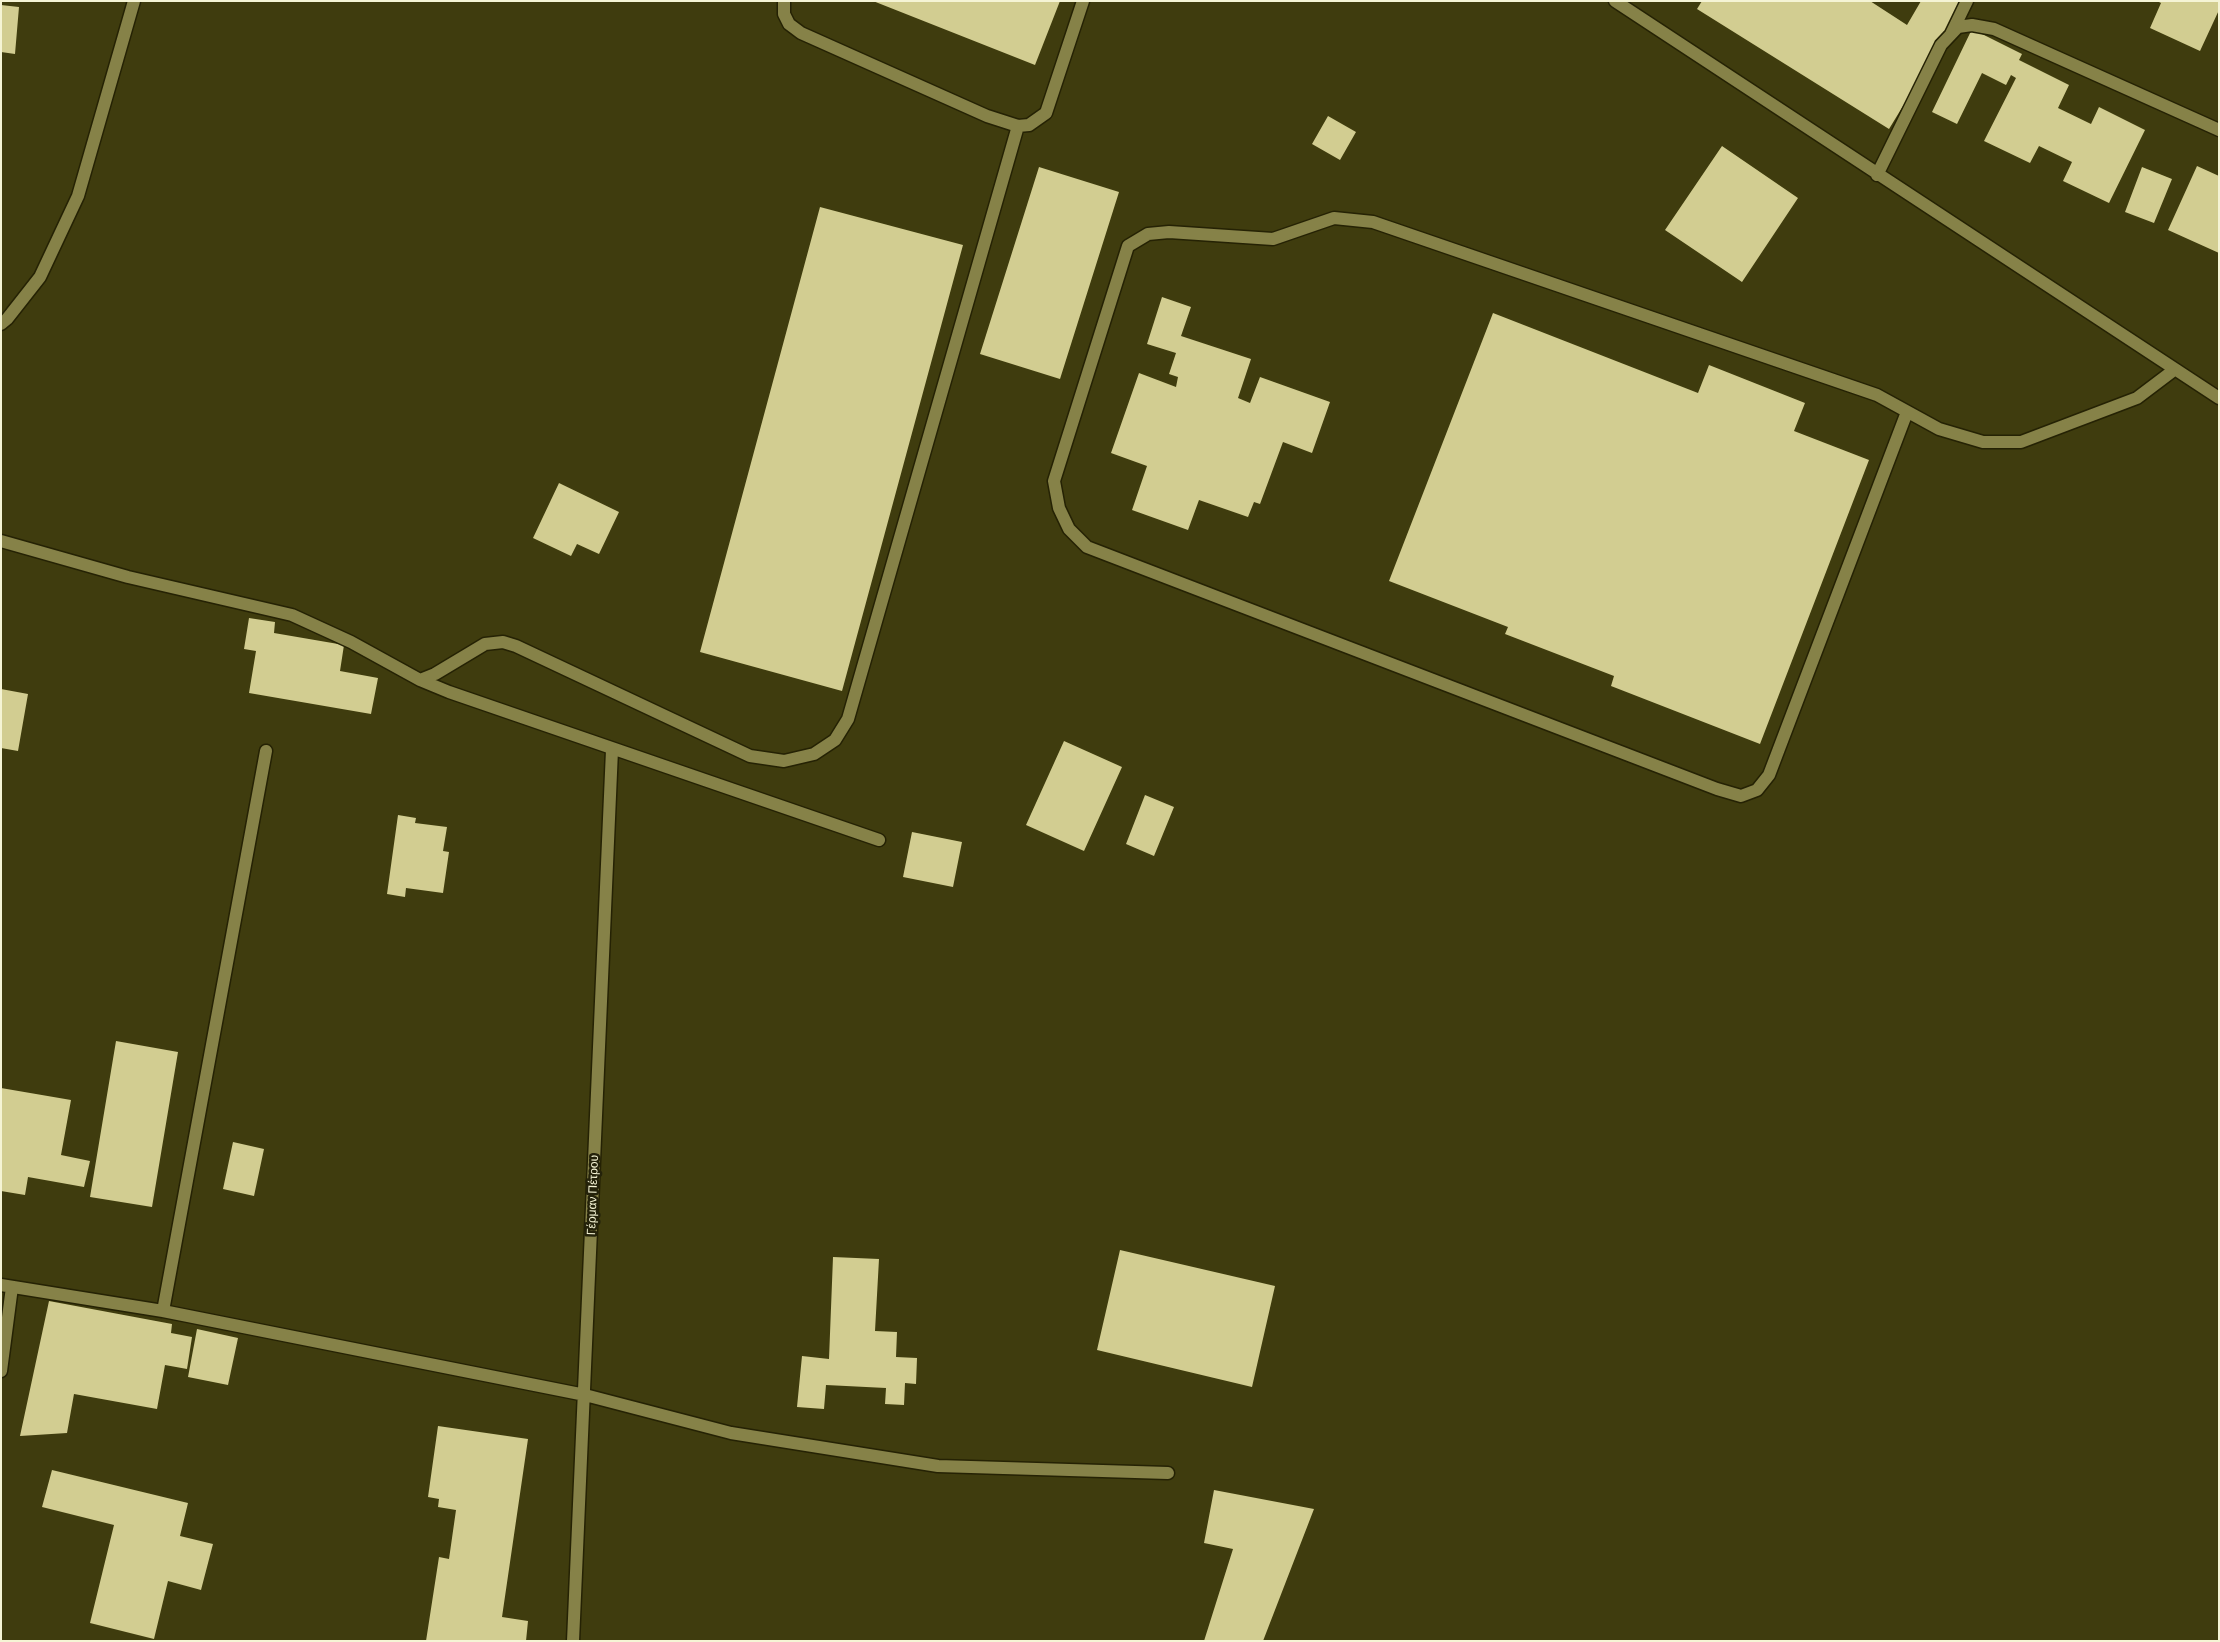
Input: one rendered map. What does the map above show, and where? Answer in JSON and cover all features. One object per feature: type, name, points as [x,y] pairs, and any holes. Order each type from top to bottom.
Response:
[{"type":"street","points":[[1,324],[8,319],[40,277],[78,196],[134,1]]},
{"type":"street","points":[[784,1],[784,14],[789,24],[801,33],[987,116],[1018,126],[1029,125],[1046,113],[1083,1]]},
{"type":"street","points":[[1615,1],[2219,398]]},
{"type":"street","points":[[1950,36],[1967,1]]},
{"type":"street","points":[[1877,175],[1941,45],[1958,27],[1972,26],[1994,29],[2219,130]]},
{"type":"street","points":[[420,680],[435,674],[485,644],[503,642],[516,646],[750,756],[784,761],[814,754],[835,740],[848,719],[1018,126]]},
{"type":"street","points":[[1906,412],[1768,775],[1757,790],[1741,796],[1698,782],[1087,547],[1069,529],[1059,508],[1054,481],[1128,246],[1148,234],[1169,232],[1273,238],[1334,218],[1373,222],[1877,395],[1939,429],[1983,442],[2022,442],[2137,398],[2174,370]]},
{"type":"street","points":[[1,541],[128,577],[292,615],[352,642],[420,680],[448,692],[878,840]]},
{"type":"street","name":"Γέρμαν Πέτρου","points":[[573,1641],[612,750]]},
{"type":"street","points":[[163,1310],[266,751]]},
{"type":"street","points":[[1,1370],[7,1286],[163,1310],[584,1395],[731,1433],[938,1466],[1168,1473]]},
{"type":"building","points":[[873,1],[1060,1],[1035,65]]},
{"type":"building","points":[[1702,1],[1870,1],[1907,25],[1921,1],[1961,1],[1925,70],[1889,129],[1697,9]]},
{"type":"building","points":[[2157,1],[2219,1],[2219,10],[2200,51],[2150,28],[2161,3]]},
{"type":"building","points":[[1,5],[19,7],[15,54],[1,52]]},
{"type":"building","points":[[1972,29],[2022,54],[2019,60],[2069,85],[2058,108],[2091,124],[2099,107],[2145,130],[2109,203],[2063,181],[2072,162],[2039,146],[2030,163],[1984,141],[2016,78],[2011,75],[2006,85],[1982,73],[1957,124],[1932,112]]},
{"type":"building","points":[[1328,116],[1356,132],[1340,160],[1312,144]]},
{"type":"building","points":[[1722,146],[1798,198],[1742,282],[1665,230]]},
{"type":"building","points":[[2197,166],[2219,176],[2219,253],[2168,230]]},
{"type":"building","points":[[1039,167],[1119,192],[1060,379],[980,354]]},
{"type":"building","points":[[2142,167],[2172,179],[2154,223],[2125,212]]},
{"type":"building","points":[[820,207],[963,245],[842,691],[700,652]]},
{"type":"building","points":[[1162,297],[1191,307],[1181,336],[1251,359],[1238,398],[1250,403],[1260,377],[1330,402],[1312,453],[1283,442],[1260,504],[1254,502],[1248,517],[1199,500],[1188,530],[1132,510],[1147,466],[1111,453],[1139,373],[1176,387],[1178,377],[1169,374],[1176,353],[1147,344]]},
{"type":"building","points":[[1493,313],[1698,393],[1709,365],[1805,403],[1794,431],[1869,460],[1760,744],[1611,686],[1614,676],[1505,634],[1508,627],[1389,581]]},
{"type":"building","points":[[559,483],[619,512],[599,554],[577,544],[571,556],[533,538]]},
{"type":"building","points":[[249,618],[275,622],[274,633],[344,645],[340,671],[378,678],[371,714],[249,693],[256,651],[244,649]]},
{"type":"building","points":[[1,689],[28,694],[18,751],[1,748]]},
{"type":"building","points":[[1064,741],[1122,767],[1084,851],[1026,825]]},
{"type":"building","points":[[1145,795],[1174,807],[1154,856],[1126,844]]},
{"type":"building","points":[[398,815],[416,818],[415,823],[447,827],[443,851],[449,852],[443,893],[406,888],[405,897],[387,894]]},
{"type":"building","points":[[912,832],[962,842],[953,887],[903,877]]},
{"type":"building","points":[[116,1041],[178,1052],[152,1207],[90,1197]]},
{"type":"building","points":[[1,1088],[71,1100],[61,1155],[90,1161],[84,1187],[28,1177],[25,1195],[1,1191]]},
{"type":"building","points":[[233,1142],[264,1149],[254,1196],[223,1189]]},
{"type":"building","points":[[1120,1250],[1275,1286],[1252,1387],[1097,1350]]},
{"type":"building","points":[[833,1257],[879,1259],[875,1331],[897,1332],[896,1357],[917,1358],[916,1384],[905,1383],[904,1405],[885,1404],[886,1388],[826,1385],[824,1409],[797,1407],[802,1356],[829,1359]]},
{"type":"building","points":[[49,1301],[172,1324],[171,1333],[192,1337],[187,1369],[165,1365],[157,1409],[74,1394],[67,1433],[20,1436]]},
{"type":"building","points":[[197,1329],[238,1338],[228,1385],[188,1377]]},
{"type":"building","points":[[438,1426],[528,1439],[502,1617],[528,1621],[526,1641],[426,1641],[439,1557],[449,1559],[456,1510],[438,1507],[439,1499],[428,1497]]},
{"type":"building","points":[[52,1470],[188,1503],[180,1536],[213,1544],[201,1590],[168,1581],[154,1639],[90,1623],[114,1525],[42,1507]]},
{"type":"building","points":[[1214,1490],[1314,1509],[1263,1641],[1204,1641],[1233,1549],[1204,1543]]}]
